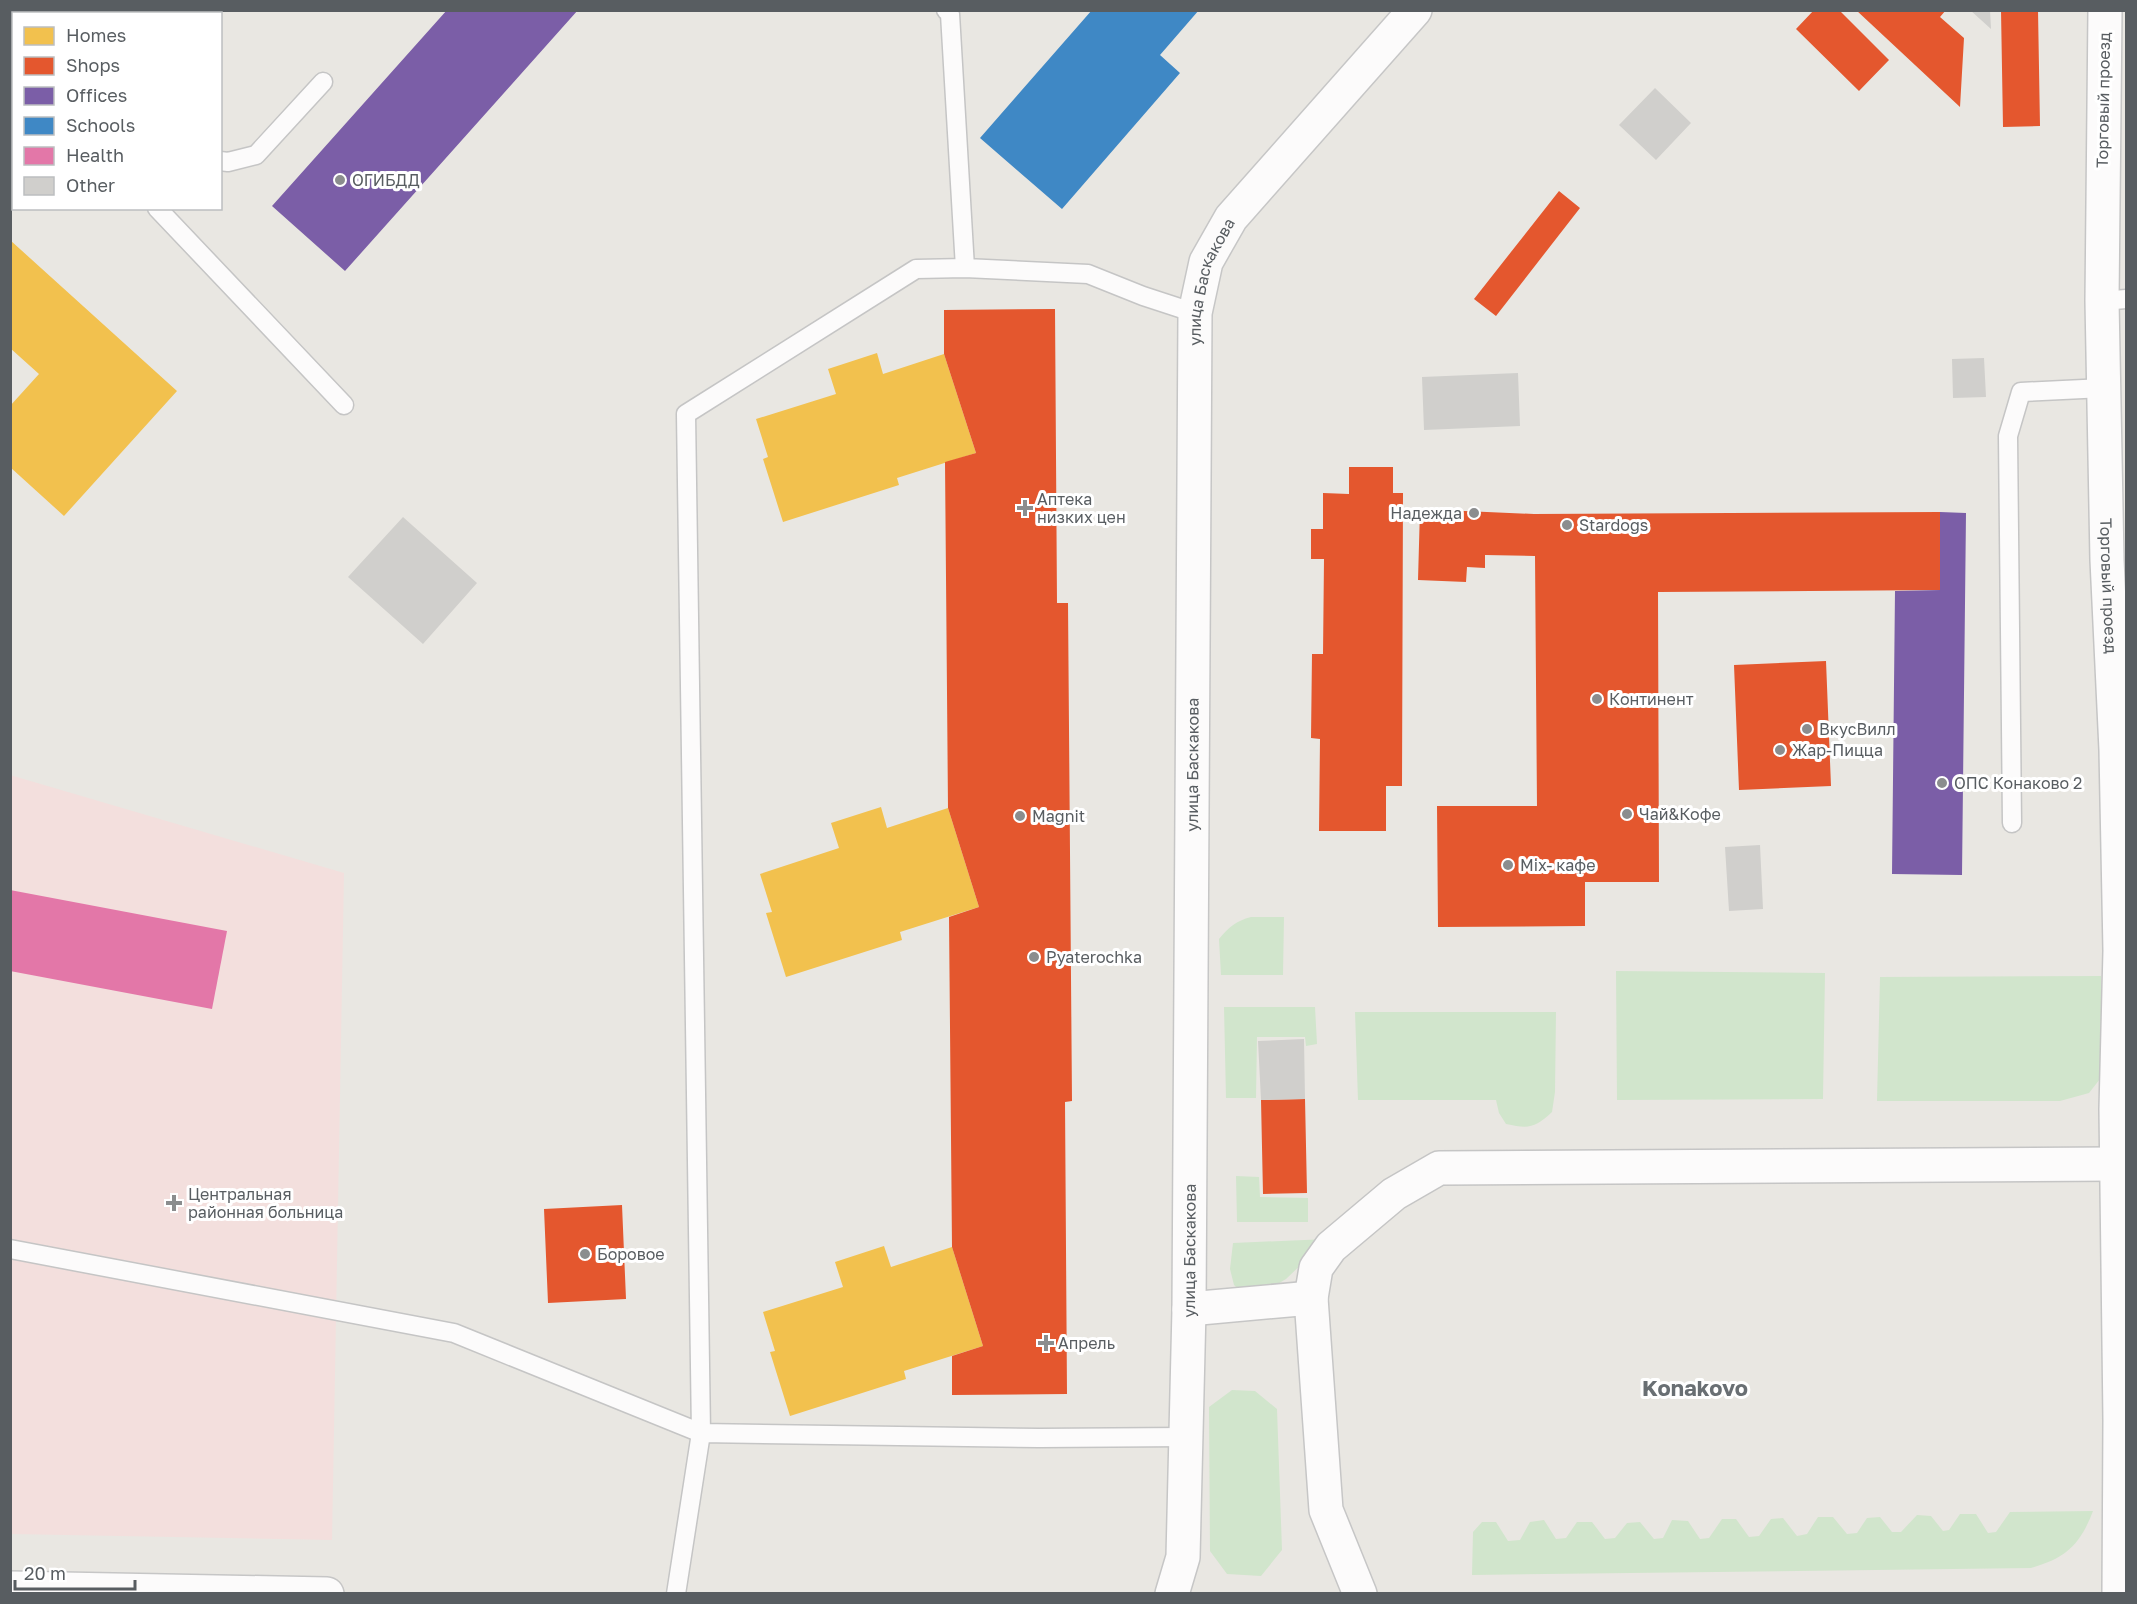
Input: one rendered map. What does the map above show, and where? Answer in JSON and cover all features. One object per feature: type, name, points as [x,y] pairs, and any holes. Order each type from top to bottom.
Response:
[{"type":"street","name":"улица Баскакова","points":[[1172,1593],[1183,1557],[1189,1309],[1194,726],[1194,313],[1206,262],[1231,218],[1415,10]]},
{"type":"street","name":"Торговый проезд","points":[[2105,10],[2114,300],[2104,388],[2117,561],[2121,750],[2117,1164],[2120,1420],[2119,1593]]},
{"type":"street","points":[[1360,1593],[1326,1510],[1311,1298],[1316,1268],[1331,1247],[1394,1194],[1439,1168],[2117,1164]]},
{"type":"street","points":[[1189,1309],[1311,1298]]},
{"type":"street","points":[[10,1588],[327,1593]]},
{"type":"lane","points":[[946,10],[950,14],[965,268]]},
{"type":"lane","points":[[222,160],[228,162],[256,155],[323,82]]},
{"type":"lane","points":[[159,210],[345,405]]},
{"type":"lane","points":[[676,1593],[701,1433],[686,414],[916,269],[965,268],[1088,274],[1194,313]]},
{"type":"lane","points":[[2012,823],[2008,436],[2021,392],[2104,388]]},
{"type":"lane","points":[[10,1249],[454,1333],[701,1433],[1039,1438],[1186,1437]]},
{"type":"shaded area","name":"Центральная районная больница","points":[[10,775],[344,873],[332,1540],[11,1534]]},
{"type":"green space","points":[[1251,917],[1284,917],[1283,975],[1221,975],[1219,939],[1233,925]]},
{"type":"green space","points":[[1616,971],[1825,973],[1823,1099],[1617,1100]]},
{"type":"green space","points":[[2101,976],[2100,1079],[2089,1093],[2060,1101],[1877,1101],[1880,977]]},
{"type":"green space","points":[[1224,1007],[1315,1007],[1317,1044],[1306,1046],[1305,1037],[1257,1037],[1256,1098],[1226,1098]]},
{"type":"green space","points":[[1355,1012],[1556,1012],[1555,1092],[1552,1112],[1536,1124],[1526,1127],[1506,1124],[1499,1113],[1496,1100],[1358,1100]]},
{"type":"green space","points":[[1236,1176],[1259,1177],[1260,1197],[1308,1198],[1308,1222],[1237,1222]]},
{"type":"green space","points":[[1328,1239],[1286,1279],[1266,1291],[1245,1295],[1234,1285],[1230,1269],[1233,1243]]},
{"type":"green space","points":[[1232,1390],[1255,1391],[1277,1409],[1282,1550],[1261,1576],[1227,1574],[1210,1551],[1209,1407]]},
{"type":"green space","points":[[2093,1511],[2083,1533],[2063,1555],[2031,1568],[1472,1575],[1473,1532],[1482,1522],[1496,1522],[1508,1541],[1520,1540],[1530,1522],[1544,1520],[1556,1539],[1566,1538],[1577,1522],[1592,1522],[1605,1539],[1615,1538],[1627,1523],[1640,1522],[1654,1539],[1663,1538],[1672,1520],[1688,1521],[1700,1539],[1709,1538],[1722,1519],[1736,1519],[1749,1537],[1759,1536],[1771,1519],[1783,1518],[1797,1536],[1807,1534],[1818,1517],[1833,1517],[1847,1534],[1857,1533],[1867,1518],[1880,1517],[1892,1532],[1901,1532],[1917,1515],[1931,1516],[1943,1531],[1949,1530],[1960,1514],[1976,1514],[1988,1533],[1996,1532],[2010,1512]]},
{"type":"building: Homes","points":[[52,10],[134,10],[132,12],[54,12]]},
{"type":"building: Homes","points":[[10,240],[177,391],[64,516],[10,467],[10,406],[39,374],[10,348]]},
{"type":"building: Homes","points":[[877,353],[883,374],[944,354],[976,453],[897,478],[899,485],[783,522],[763,459],[768,457],[756,419],[836,394],[828,369]]},
{"type":"building: Homes","points":[[881,807],[887,828],[948,808],[979,907],[900,932],[902,940],[786,977],[766,913],[772,912],[760,874],[839,848],[831,823]]},
{"type":"building: Homes","points":[[884,1246],[891,1267],[952,1247],[983,1346],[904,1371],[906,1379],[790,1416],[770,1352],[775,1351],[763,1312],[843,1287],[835,1262]]},
{"type":"building: Shops","points":[[1814,10],[1839,10],[1889,60],[1859,91],[1796,29]]},
{"type":"building: Shops","points":[[1856,10],[1946,10],[1940,17],[1964,38],[1960,107]]},
{"type":"building: Shops","points":[[2001,10],[2038,10],[2040,126],[2003,127]]},
{"type":"building: Shops","points":[[1559,191],[1580,208],[1496,316],[1474,299]]},
{"type":"building: Shops","points":[[1055,309],[1057,603],[1068,603],[1072,1101],[1065,1102],[1067,1394],[952,1395],[952,1356],[983,1346],[952,1247],[949,917],[979,907],[948,808],[945,462],[976,453],[944,354],[944,310]]},
{"type":"building: Shops","points":[[1349,467],[1393,467],[1393,493],[1403,493],[1402,786],[1386,786],[1386,831],[1319,831],[1320,739],[1311,738],[1312,654],[1323,654],[1324,559],[1311,559],[1311,529],[1323,529],[1323,493],[1349,494]]},
{"type":"building: Shops","name":"Континент","points":[[1420,509],[1534,514],[1940,512],[1940,590],[1658,592],[1659,882],[1585,882],[1585,926],[1438,927],[1437,806],[1537,806],[1535,556],[1485,555],[1485,568],[1467,567],[1466,582],[1418,580]]},
{"type":"building: Shops","points":[[1826,661],[1831,786],[1739,790],[1734,665]]},
{"type":"building: Shops","points":[[1305,1099],[1307,1193],[1263,1194],[1261,1100]]},
{"type":"building: Shops","name":"Боровое","points":[[622,1205],[626,1299],[548,1303],[544,1209]]},
{"type":"building: Offices","points":[[447,10],[578,10],[345,271],[272,206]]},
{"type":"building: Offices","points":[[1940,512],[1966,513],[1962,875],[1892,874],[1895,591],[1940,590]]},
{"type":"building: Schools","points":[[1092,10],[1199,10],[1160,55],[1180,73],[1062,209],[980,138]]},
{"type":"building: Health","points":[[10,890],[227,931],[212,1009],[10,971]]},
{"type":"building: Other","points":[[1970,10],[1990,10],[1991,29]]},
{"type":"building: Other","points":[[1655,88],[1691,123],[1656,160],[1619,125]]},
{"type":"building: Other","points":[[1984,358],[1986,397],[1953,398],[1952,359]]},
{"type":"building: Other","points":[[1518,373],[1520,426],[1424,430],[1422,377]]},
{"type":"building: Other","points":[[403,517],[477,583],[423,644],[348,577]]},
{"type":"building: Other","points":[[1760,845],[1763,909],[1729,911],[1725,847]]},
{"type":"building: Other","points":[[1304,1039],[1305,1099],[1261,1100],[1258,1041]]},
{"type":"place","name":"ОГИБДД","points":[[340,180]]},
{"type":"place","name":"Аптека низких цен","points":[[1025,508]]},
{"type":"place","name":"Надежда","points":[[1474,513]]},
{"type":"place","name":"Stardogs","points":[[1567,525]]},
{"type":"place","name":"Континент","points":[[1597,699]]},
{"type":"place","name":"ВкусВилл","points":[[1807,729]]},
{"type":"place","name":"Жар-Пицца","points":[[1780,750]]},
{"type":"place","name":"ОПС Конаково 2","points":[[1942,783]]},
{"type":"place","name":"Чай&Кофе","points":[[1627,814]]},
{"type":"place","name":"Magnit","points":[[1020,816]]},
{"type":"place","name":"Mix- кафе","points":[[1508,865]]},
{"type":"place","name":"Pyaterochka","points":[[1034,957]]},
{"type":"place","name":"Центральная районная больница","points":[[174,1203]]},
{"type":"place","name":"Боровое","points":[[585,1254]]},
{"type":"place","name":"Апрель","points":[[1046,1343]]},
{"type":"district","name":"Konakovo","points":[[1695,1388]]}]
